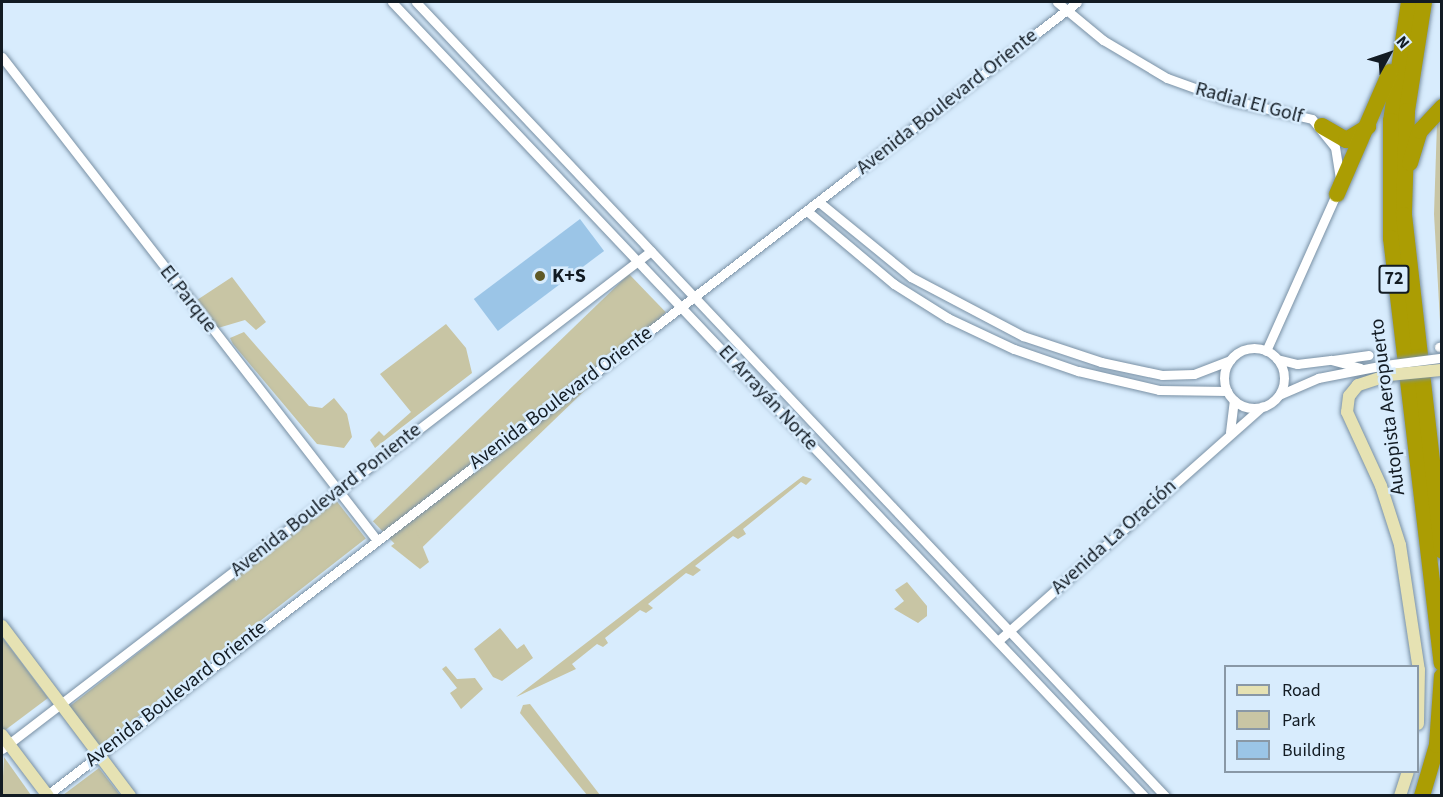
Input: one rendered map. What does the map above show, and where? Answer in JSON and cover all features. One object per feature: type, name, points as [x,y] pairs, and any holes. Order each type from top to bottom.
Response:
[{"type":"highway","name":"Autopista Aeropuerto","points":[[1410,2],[1402,37],[1391,121],[1391,238],[1442,663]]},
{"type":"highway","name":"Autopista Aeropuerto","points":[[1424,2],[1409,86],[1404,187],[1409,291],[1442,551]]},
{"type":"highway","points":[[1337,194],[1368,126],[1402,37]]},
{"type":"highway","points":[[1404,187],[1417,138],[1442,107]]},
{"type":"highway","points":[[1322,126],[1346,140],[1368,126]]},
{"type":"highway","points":[[1422,795],[1437,746],[1442,676]]},
{"type":"street","name":"El Arrayán Norte","points":[[392,2],[1144,795]]},
{"type":"street","name":"El Arrayán Norte","points":[[416,2],[1166,795]]},
{"type":"street","name":"Radial El Golf","points":[[1057,2],[1118,51],[1167,78],[1225,99],[1301,114],[1322,126]]},
{"type":"street","name":"Avenida Boulevard Oriente","points":[[47,795],[376,539],[807,212],[1077,2]]},
{"type":"street","name":"El Parque","points":[[2,57],[376,539]]},
{"type":"street","points":[[1266,351],[1337,194],[1339,157],[1322,126]]},
{"type":"street","points":[[819,202],[911,277],[1023,336],[1093,359],[1162,375],[1194,374],[1230,360],[1245,350],[1266,351],[1277,359],[1297,364],[1369,355]]},
{"type":"street","points":[[807,212],[894,284],[948,318],[1014,349],[1078,371],[1159,390],[1227,391]]},
{"type":"street","name":"Avenida Boulevard Poniente","points":[[4,743],[61,704],[651,251]]},
{"type":"street","points":[[1277,359],[1283,375],[1279,394]]},
{"type":"street","points":[[1230,360],[1224,375],[1227,391],[1234,400],[1246,407],[1262,407],[1279,394],[1318,378],[1371,368]]},
{"type":"street","points":[[1331,360],[1387,370],[1441,364]]},
{"type":"street","points":[[1387,370],[1358,385],[1349,396],[1347,412],[1381,486],[1400,545],[1417,665]]},
{"type":"street","points":[[1230,432],[1234,400]]},
{"type":"street","name":"Avenida La Oración","points":[[998,641],[1230,432],[1262,407]]},
{"type":"street","points":[[2,626],[130,795]]},
{"type":"street","points":[[4,743],[47,795]]},
{"type":"street","points":[[1400,795],[1407,773]]},
{"type":"green space","points":[[1441,119],[1441,339],[1434,214],[1437,123]]},
{"type":"green space","points":[[629,274],[666,312],[410,559],[373,521]]},
{"type":"green space","points":[[232,277],[266,322],[256,330],[245,320],[218,328],[197,300]]},
{"type":"green space","points":[[446,324],[466,348],[472,373],[375,448],[370,440],[379,431],[384,436],[411,412],[380,374]]},
{"type":"green space","points":[[244,332],[309,406],[322,408],[334,398],[347,414],[352,437],[344,448],[317,444],[233,344],[230,338]]},
{"type":"green space","points":[[803,476],[812,479],[806,485],[801,482],[743,529],[746,534],[738,539],[733,536],[695,566],[701,570],[693,576],[686,573],[648,604],[653,608],[646,613],[640,610],[605,638],[608,643],[603,647],[597,644],[572,664],[576,669],[516,697]]},
{"type":"green space","points":[[335,499],[366,538],[100,746],[69,706]]},
{"type":"green space","points":[[415,528],[429,562],[420,569],[391,546]]},
{"type":"green space","points":[[907,582],[927,606],[927,616],[918,623],[894,609],[904,601],[895,590]]},
{"type":"green space","points":[[500,628],[517,649],[524,644],[533,658],[502,681],[493,677],[474,649]]},
{"type":"green space","points":[[2,637],[48,698],[4,731],[2,727]]},
{"type":"green space","points":[[446,666],[457,679],[475,678],[483,689],[461,709],[450,693],[457,688],[442,669]]},
{"type":"green space","points":[[530,704],[600,795],[587,795],[520,713],[523,705]]},
{"type":"green space","points":[[4,757],[31,795],[2,795]]},
{"type":"green space","points":[[99,768],[120,795],[63,795]]},
{"type":"building","name":"K+S","points":[[580,219],[604,251],[498,331],[474,299]]},
{"type":"place","name":"K+S","points":[[540,276]]}]
